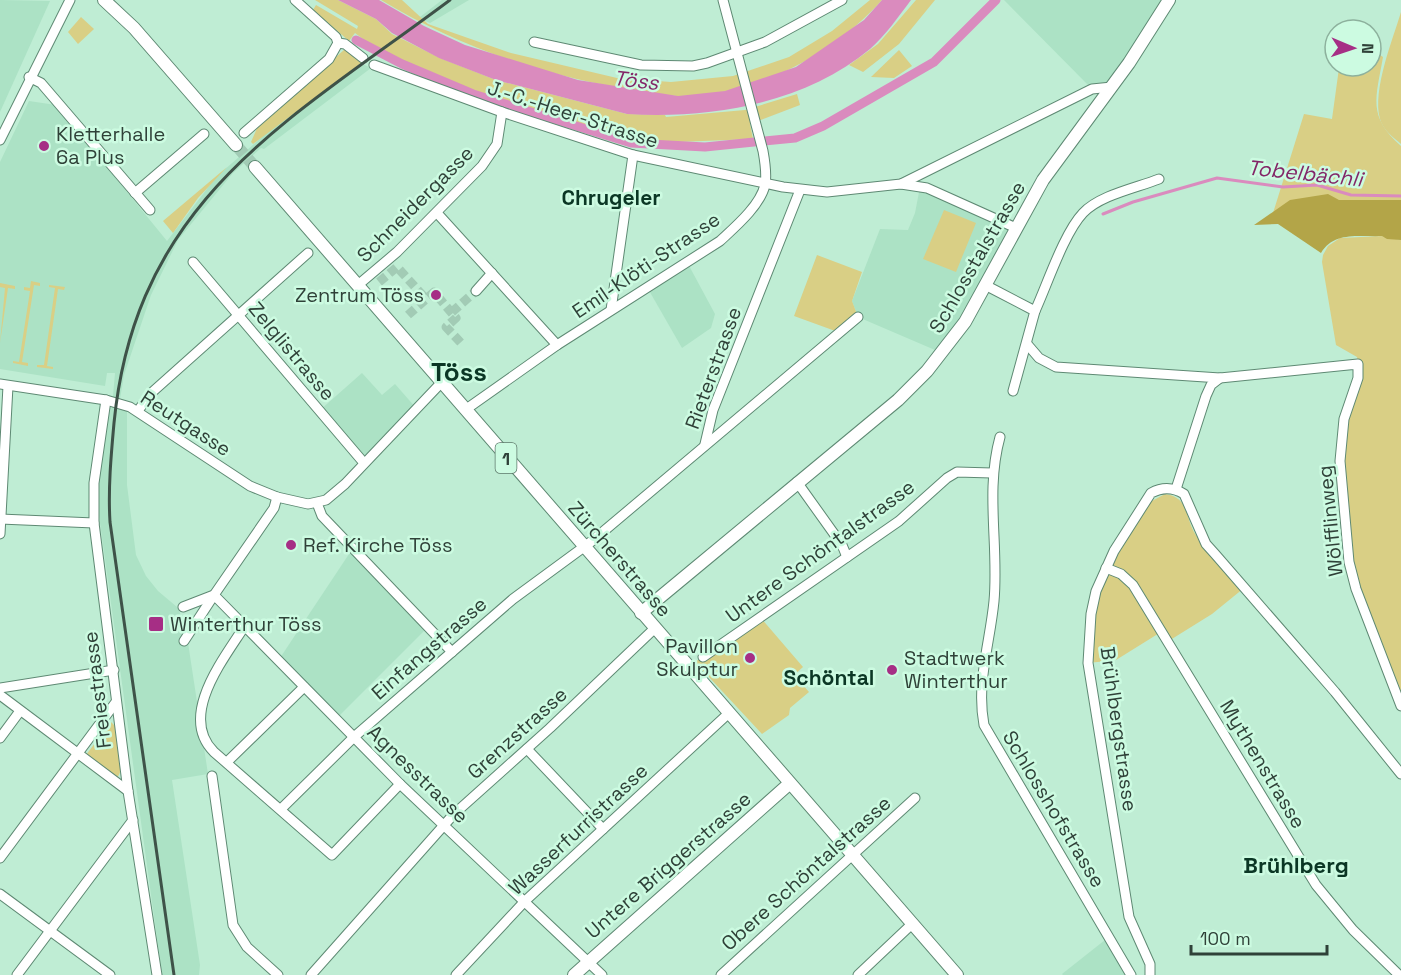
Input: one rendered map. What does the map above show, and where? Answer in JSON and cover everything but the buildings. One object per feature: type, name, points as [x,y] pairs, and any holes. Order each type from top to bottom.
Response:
[{"type":"main road","points":[[104,0],[134,28],[236,145]]},
{"type":"main road","name":"Schlosstalstrasse","points":[[641,613],[898,400],[927,371],[965,322],[987,286],[1016,228],[1064,150],[1112,87],[1169,0]]},
{"type":"main road","name":"Zürcherstrasse","points":[[255,167],[362,281],[441,383],[957,975]]},
{"type":"main road","name":"Untere Briggerstrasse","points":[[574,975],[789,784]]},
{"type":"street","points":[[0,140],[70,0]]},
{"type":"street","points":[[723,0],[764,151],[765,183],[800,190],[827,192],[901,184],[927,188],[1016,228]]},
{"type":"street","points":[[534,42],[641,65],[681,67],[707,63],[736,50],[765,42],[842,0]]},
{"type":"street","points":[[244,133],[329,58],[338,43],[336,37],[299,1]]},
{"type":"street","points":[[338,43],[345,44],[363,58]]},
{"type":"street","name":"J.-C.-Heer-Strasse","points":[[374,65],[502,112],[633,155],[765,183]]},
{"type":"street","points":[[29,78],[41,83],[150,210]]},
{"type":"street","points":[[901,184],[1092,88],[1112,87]]},
{"type":"street","name":"Schneidergasse","points":[[362,281],[397,252],[482,166],[497,144],[502,112]]},
{"type":"street","points":[[135,193],[204,134]]},
{"type":"street","points":[[611,310],[633,155]]},
{"type":"street","points":[[1013,391],[1035,310],[1073,227],[1083,213],[1096,203],[1160,179]]},
{"type":"street","name":"Emil-Klöti-Strasse","points":[[465,410],[557,345],[720,241],[737,226],[765,183]]},
{"type":"street","name":"Rieterstrasse","points":[[584,548],[705,444],[713,410],[800,190]]},
{"type":"street","points":[[437,213],[557,345]]},
{"type":"street","points":[[138,411],[149,395],[309,253]]},
{"type":"street","name":"Zelglistrasse","points":[[193,262],[364,463]]},
{"type":"street","points":[[476,291],[492,273]]},
{"type":"street","points":[[987,286],[1035,310]]},
{"type":"street","points":[[705,444],[858,317]]},
{"type":"street","points":[[1027,344],[1039,358],[1056,367],[1220,378]]},
{"type":"street","name":"Wölfflinweg","points":[[1220,378],[1358,364],[1358,378],[1344,419],[1340,461],[1349,562],[1356,589],[1401,705]]},
{"type":"street","points":[[1220,378],[1211,385],[1206,396],[1176,489],[1189,503],[1196,524],[1215,555],[1335,692],[1401,774]]},
{"type":"street","points":[[441,383],[336,493],[317,503],[322,516],[452,652]]},
{"type":"street","points":[[0,534],[4,385]]},
{"type":"street","name":"Reutgasse","points":[[4,385],[106,400],[138,411],[250,486],[299,503],[317,503]]},
{"type":"street","name":"Freiestrasse","points":[[106,400],[94,483],[94,523],[128,791],[157,975]]},
{"type":"street","name":"Schlosshofstrasse","points":[[1000,437],[992,473],[994,600],[981,692],[984,725],[1131,975]]},
{"type":"street","name":"Untere Schöntalstrasse","points":[[703,657],[898,521],[957,471],[992,473]]},
{"type":"street","points":[[797,482],[842,545],[847,557]]},
{"type":"street","name":"Brühlbergstrasse","points":[[1150,975],[1150,964],[1129,917],[1088,663],[1091,614],[1096,591],[1106,567],[1151,493],[1158,489],[1176,489]]},
{"type":"street","points":[[184,641],[274,508],[277,497]]},
{"type":"street","points":[[1,519],[94,523]]},
{"type":"street","name":"Einfangstrasse","points":[[281,809],[354,737],[513,599],[584,548]]},
{"type":"street","name":"Mythenstrasse","points":[[1106,567],[1128,578],[1133,585],[1316,885],[1353,930],[1399,975]]},
{"type":"street","points":[[183,607],[214,595]]},
{"type":"street","name":"Agnesstrasse","points":[[214,595],[400,784],[602,975]]},
{"type":"street","points":[[244,627],[224,659],[201,705],[206,741],[332,855],[400,784]]},
{"type":"street","name":"Grenzstrasse","points":[[311,975],[444,824],[654,629]]},
{"type":"street","points":[[0,688],[114,670]]},
{"type":"street","points":[[227,762],[304,687]]},
{"type":"street","points":[[0,695],[128,791]]},
{"type":"street","points":[[0,858],[117,702]]},
{"type":"street","points":[[0,738],[20,711]]},
{"type":"street","name":"Wasserfurristrasse","points":[[456,975],[525,901],[729,713]]},
{"type":"street","points":[[527,749],[603,829]]},
{"type":"street","points":[[212,776],[233,925],[247,946],[278,975]]},
{"type":"street","name":"Obere Schöntalstrasse","points":[[721,975],[915,798]]},
{"type":"street","points":[[17,975],[133,820]]},
{"type":"street","points":[[0,894],[110,975]]},
{"type":"street","points":[[858,975],[912,924]]},
{"type":"shaded area","points":[[0,0],[50,1],[0,112]]},
{"type":"shaded area","points":[[315,0],[338,0],[376,19],[392,34],[440,58],[496,80],[627,114],[665,115],[666,117],[745,110],[797,94],[800,105],[750,124],[753,139],[652,143],[622,137],[473,92],[383,54],[355,33],[349,41],[313,10],[316,5],[357,29],[358,26]]},
{"type":"shaded area","points":[[338,0],[379,0],[424,26],[465,45],[578,80],[678,96],[725,91],[796,67],[864,20],[882,0],[911,0],[870,49],[844,68],[816,83],[755,104],[691,114],[659,115],[627,114],[496,80],[439,58],[392,33],[376,19]]},
{"type":"shaded area","points":[[381,0],[402,0],[428,24],[511,53],[617,78],[671,82],[733,76],[789,57],[832,31],[870,0],[882,0],[840,39],[789,69],[762,81],[734,89],[677,96],[591,82],[528,66],[438,31]]},
{"type":"shaded area","points":[[442,0],[469,0],[430,23],[421,19],[420,17]]},
{"type":"shaded area","points":[[916,0],[935,0],[899,44],[863,72],[849,65],[878,44]]},
{"type":"shaded area","points":[[1004,0],[1165,0],[1112,87],[1092,89]]},
{"type":"shaded area","points":[[1401,12],[1401,144],[1383,127],[1380,119],[1378,107],[1384,65]]},
{"type":"shaded area","points":[[81,17],[94,29],[78,44],[68,32]]},
{"type":"shaded area","points":[[345,49],[363,62],[253,144],[251,142],[258,126]]},
{"type":"shaded area","points":[[899,50],[912,66],[894,78],[871,77]]},
{"type":"shaded area","points":[[361,63],[371,68],[264,149],[261,148],[233,173],[178,240],[151,295],[124,375],[120,399],[121,408],[127,411],[127,485],[136,555],[146,576],[158,591],[177,607],[185,623],[208,774],[172,780],[200,965],[199,975],[162,975],[97,501],[100,458],[108,407],[112,408],[115,373],[107,373],[105,386],[0,369],[0,162],[29,101],[56,105],[167,241],[216,177],[270,130],[263,121],[342,68],[351,70]]},
{"type":"shaded area","points":[[1338,78],[1380,78],[1377,95],[1379,115],[1390,135],[1401,146],[1401,200],[1339,200],[1273,213],[1304,114],[1332,119]]},
{"type":"shaded area","points":[[227,167],[198,198],[173,233],[163,221]]},
{"type":"shaded area","points":[[920,187],[1016,228],[942,353],[858,317],[852,301],[880,229],[908,230],[915,213]]},
{"type":"shaded area","points":[[1328,194],[1339,200],[1401,200],[1401,240],[1387,239],[1382,236],[1340,238],[1326,246],[1321,253],[1278,224],[1254,225],[1290,200]]},
{"type":"shaded area","points":[[944,210],[976,223],[956,272],[923,259]]},
{"type":"shaded area","points":[[1382,236],[1401,240],[1401,706],[1356,589],[1341,440],[1360,371],[1357,357],[1336,345],[1322,262],[1328,246],[1340,238]]},
{"type":"shaded area","points":[[817,255],[862,272],[852,301],[858,317],[838,332],[794,316]]},
{"type":"shaded area","points":[[687,262],[715,314],[711,328],[682,348],[647,287]]},
{"type":"shaded area","points":[[31,281],[40,283],[40,286],[34,285],[22,362],[28,363],[28,366],[13,363],[13,361],[19,362],[30,291],[24,290],[24,287],[30,288]]},
{"type":"shaded area","points":[[0,283],[15,286],[15,289],[8,288],[0,343],[5,288],[0,287]]},
{"type":"shaded area","points":[[49,285],[65,287],[64,290],[58,289],[47,366],[53,369],[37,367],[37,365],[44,365],[55,288]]},
{"type":"shaded area","points":[[362,373],[382,395],[395,384],[416,408],[364,463],[319,411]]},
{"type":"shaded area","points":[[1165,494],[1182,503],[1199,540],[1217,562],[1244,588],[1212,614],[1167,642],[1161,632],[1116,660],[1088,663],[1091,614],[1106,568],[1150,502]]},
{"type":"shaded area","points":[[353,548],[428,627],[336,719],[278,661]]},
{"type":"shaded area","points":[[761,618],[803,667],[794,675],[809,692],[790,708],[789,715],[762,734],[695,662]]},
{"type":"shaded area","points":[[111,722],[116,727],[121,770],[117,779],[86,755]]},
{"type":"shaded area","points":[[1105,940],[1126,975],[1062,974]]},
{"type":"waterway","points":[[356,40],[402,64],[473,94],[631,143],[705,147],[795,138],[823,126],[934,62],[996,0]]},
{"type":"waterway","name":"Tobelbächli","points":[[1103,214],[1133,202],[1217,178],[1283,187],[1317,185],[1351,195],[1401,196]]},
{"type":"tunnel","points":[[236,145],[255,167]]},
{"type":"tunnel","points":[[379,282],[397,267],[426,299]]},
{"type":"tunnel","points":[[452,312],[476,291]]},
{"type":"tunnel","points":[[408,315],[434,292],[456,318],[446,327],[463,345]]},
{"type":"railway","points":[[174,975],[110,522],[114,423],[128,346],[153,280],[187,223],[229,173],[278,128],[450,0]]},
{"type":"place","name":"Kletterhalle 6a Plus","points":[[44,146]]},
{"type":"place","name":"Zentrum Töss","points":[[436,295]]},
{"type":"place","name":"Ref. Kirche Töss","points":[[291,545]]},
{"type":"place","name":"Winterthur Töss","points":[[156,624]]},
{"type":"place","name":"Pavillon Skulptur","points":[[750,658]]},
{"type":"place","name":"Stadtwerk Winterthur","points":[[892,670]]},
{"type":"district","name":"Chrugeler","points":[[611,197]]},
{"type":"district","name":"Töss","points":[[459,372]]},
{"type":"district","name":"Schöntal","points":[[829,677]]},
{"type":"district","name":"Brühlberg","points":[[1296,865]]}]
